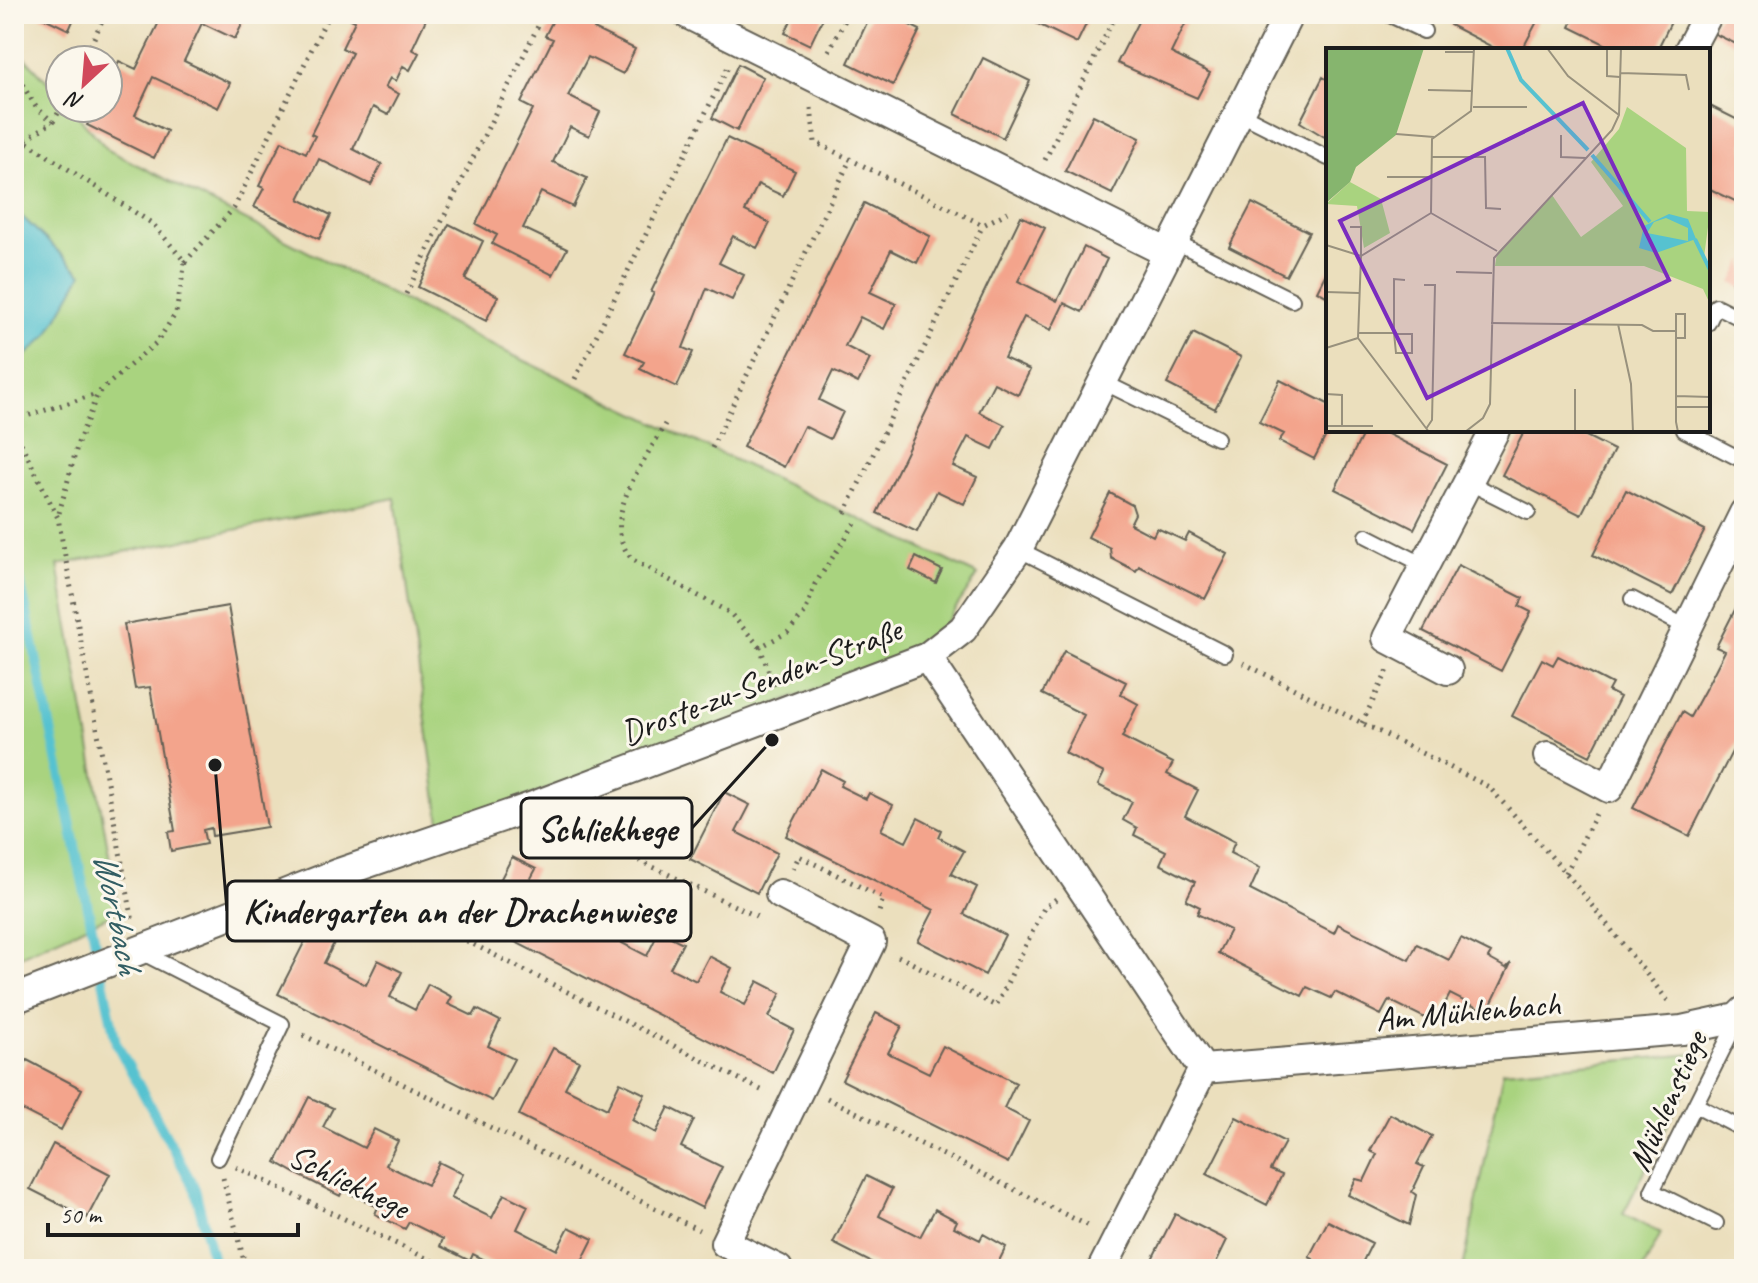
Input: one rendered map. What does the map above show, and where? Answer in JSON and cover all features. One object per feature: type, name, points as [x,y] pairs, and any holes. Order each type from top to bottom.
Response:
[{"type":"street","points":[[687,14],[1032,186],[1169,246]]},
{"type":"street","name":"Droste-zu-Senden-Straße","points":[[14,999],[927,657],[963,629],[1018,549],[1289,14]]},
{"type":"street","points":[[1690,48],[1708,14]]},
{"type":"street","points":[[1448,670],[1387,638],[1494,432]]},
{"type":"street","points":[[1548,756],[1609,788],[1744,513]]},
{"type":"street","points":[[927,657],[1203,1069],[1102,1269]]},
{"type":"street","points":[[778,1269],[725,1243],[871,942],[780,894]]},
{"type":"street","name":"Am Mühlenbach","points":[[1203,1069],[1682,1030],[1742,1018]]},
{"type":"lane","points":[[1388,14],[1424,31]]},
{"type":"lane","points":[[1237,112],[1326,157]]},
{"type":"lane","points":[[1169,246],[1292,300]]},
{"type":"lane","points":[[1710,319],[1716,306],[1744,320]]},
{"type":"lane","points":[[1101,381],[1217,438]]},
{"type":"lane","points":[[1688,432],[1744,461]]},
{"type":"lane","points":[[1468,482],[1528,512]]},
{"type":"lane","points":[[1367,536],[1424,565]]},
{"type":"lane","points":[[1018,549],[1225,654]]},
{"type":"lane","points":[[1632,599],[1688,628]]},
{"type":"lane","points":[[130,954],[282,1024],[218,1158]]},
{"type":"lane","name":"Mühlenstiege","points":[[1716,1223],[1652,1191],[1742,1018]]},
{"type":"lane","points":[[1696,1105],[1744,1130]]},
{"type":"path","points":[[91,44],[105,14]]},
{"type":"path","points":[[58,518],[78,443],[98,393],[163,332],[176,313],[185,262],[234,208],[329,14]]},
{"type":"path","points":[[406,294],[544,14]]},
{"type":"path","points":[[848,14],[809,93],[815,142],[983,225]]},
{"type":"path","points":[[845,513],[983,225],[1023,204],[1116,14]]},
{"type":"path","points":[[575,379],[741,41]]},
{"type":"path","points":[[14,71],[36,107],[44,114]]},
{"type":"path","points":[[26,139],[50,124]]},
{"type":"path","points":[[14,134],[153,224],[185,262]]},
{"type":"path","points":[[712,448],[850,160]]},
{"type":"path","points":[[14,420],[98,393]]},
{"type":"path","points":[[665,424],[624,501],[619,535],[623,550],[633,560],[730,613],[760,647],[776,691]]},
{"type":"path","points":[[14,429],[58,518],[130,954]]},
{"type":"path","points":[[760,647],[788,632],[805,613],[815,584],[858,519]]},
{"type":"path","points":[[1362,723],[1401,646]]},
{"type":"path","points":[[1225,654],[1489,787],[1566,873],[1676,1010],[1682,1030]]},
{"type":"path","points":[[1566,873],[1609,788]]},
{"type":"path","points":[[373,893],[796,1095],[1118,1240]]},
{"type":"path","points":[[282,1024],[725,1243]]},
{"type":"path","points":[[218,1158],[246,1269]]},
{"type":"path","name":"Schliekhege","points":[[218,1158],[449,1269]]},
{"type":"green space","points":[[14,46],[44,78],[44,124],[85,124],[108,150],[487,343],[978,575],[930,646],[441,829],[395,498],[58,565],[119,911],[14,959]]},
{"type":"green space","points":[[1694,1054],[1696,1069],[1623,1214],[1661,1233],[1643,1269],[1463,1269],[1503,1071]]},
{"type":"water","points":[[14,209],[82,274],[48,335],[14,367]]},
{"type":"building","points":[[36,14],[76,14],[69,30]]},
{"type":"building","points":[[163,14],[247,14],[235,39],[202,23],[184,61],[230,83],[218,108],[153,77],[135,115],[167,131],[154,158],[87,125],[124,124],[124,63],[136,69]]},
{"type":"building","points":[[349,14],[428,15],[412,49],[419,53],[410,70],[403,66],[396,81],[390,78],[385,87],[399,94],[388,115],[373,107],[353,149],[382,164],[371,185],[319,159],[299,199],[331,215],[319,239],[254,207],[264,188],[259,186],[282,141],[306,153],[315,136],[311,134],[352,53],[342,48],[355,21],[347,17]]},
{"type":"building","points":[[556,14],[601,14],[594,29],[635,49],[623,74],[588,57],[568,96],[600,112],[589,136],[570,127],[553,162],[587,178],[573,207],[541,192],[523,228],[567,249],[553,275],[492,244],[497,235],[476,224],[533,109],[521,103],[553,39],[545,36]]},
{"type":"building","points":[[794,14],[825,14],[810,45],[785,33]]},
{"type":"building","points":[[871,14],[887,14],[920,30],[893,85],[848,63]]},
{"type":"building","points":[[1024,14],[1091,14],[1077,43],[1023,17]]},
{"type":"building","points":[[1142,14],[1190,14],[1171,53],[1210,73],[1197,98],[1117,63]]},
{"type":"building","points":[[1455,14],[1541,14],[1523,48],[1494,48],[1450,25]]},
{"type":"building","points":[[1576,14],[1675,14],[1658,48],[1613,48],[1570,27]]},
{"type":"building","points":[[1720,14],[1744,14],[1744,29],[1736,44],[1711,32]]},
{"type":"building","points":[[983,58],[1030,81],[1003,138],[955,114]]},
{"type":"building","points":[[738,64],[763,77],[737,131],[712,118]]},
{"type":"building","points":[[1323,77],[1326,79],[1326,138],[1300,122]]},
{"type":"building","points":[[1710,106],[1744,123],[1744,194],[1739,203],[1710,189]]},
{"type":"building","points":[[1093,115],[1140,138],[1112,194],[1065,171]]},
{"type":"building","points":[[727,138],[795,171],[783,196],[758,184],[745,211],[770,223],[757,248],[733,236],[719,263],[744,275],[732,300],[707,288],[683,348],[693,352],[677,387],[640,369],[644,362],[625,353],[654,293],[651,292]]},
{"type":"building","points":[[864,203],[930,236],[917,263],[891,250],[870,292],[896,304],[884,329],[860,317],[845,346],[870,359],[858,383],[833,371],[819,400],[843,412],[830,439],[804,426],[784,467],[743,447]]},
{"type":"building","points":[[1252,203],[1309,232],[1286,276],[1229,247]]},
{"type":"building","points":[[1021,216],[1045,228],[1018,281],[1057,301],[1084,247],[1107,259],[1082,312],[1064,303],[1051,330],[1024,317],[1004,358],[1030,370],[1018,395],[994,383],[979,412],[1005,425],[993,449],[968,437],[953,466],[977,477],[964,504],[937,491],[917,532],[877,513]]},
{"type":"building","points":[[449,224],[483,241],[465,279],[498,296],[486,321],[418,287]]},
{"type":"building","points":[[1744,259],[1744,289],[1732,283]]},
{"type":"building","points":[[1326,273],[1326,296],[1317,291]]},
{"type":"building","points":[[1193,333],[1241,357],[1215,409],[1167,384]]},
{"type":"building","points":[[1280,380],[1326,403],[1328,432],[1314,459],[1279,441],[1284,434],[1259,422]]},
{"type":"building","points":[[1364,432],[1384,432],[1447,464],[1414,529],[1335,489]]},
{"type":"building","points":[[1524,432],[1578,432],[1614,450],[1581,515],[1502,475]]},
{"type":"building","points":[[1626,490],[1705,530],[1672,595],[1593,555]]},
{"type":"building","points":[[1110,493],[1132,505],[1135,514],[1130,524],[1153,536],[1157,528],[1185,541],[1189,533],[1228,554],[1205,599],[1139,566],[1136,571],[1111,558],[1110,548],[1088,537]]},
{"type":"building","points":[[916,557],[942,570],[936,583],[910,570]]},
{"type":"building","points":[[1458,565],[1523,598],[1519,606],[1531,612],[1501,671],[1423,631]]},
{"type":"building","points":[[1744,592],[1744,740],[1738,740],[1689,836],[1633,808],[1682,712],[1690,717],[1725,651],[1716,647]]},
{"type":"building","points":[[228,606],[267,827],[212,836],[211,828],[203,830],[206,844],[171,851],[168,832],[175,831],[150,687],[135,689],[124,624]]},
{"type":"building","points":[[1064,651],[1126,682],[1120,694],[1138,704],[1122,737],[1173,763],[1167,774],[1198,790],[1185,816],[1235,842],[1230,853],[1260,868],[1250,890],[1334,933],[1338,924],[1409,960],[1417,944],[1449,960],[1461,938],[1491,953],[1488,958],[1506,968],[1511,963],[1487,1013],[1450,994],[1435,1023],[1389,1000],[1381,1015],[1335,992],[1331,998],[1307,987],[1302,996],[1218,953],[1230,930],[1197,914],[1200,907],[1186,900],[1195,882],[1160,864],[1166,851],[1134,835],[1137,828],[1123,820],[1132,802],[1098,785],[1104,773],[1065,753],[1084,715],[1042,694]]},
{"type":"building","points":[[1558,656],[1612,684],[1608,691],[1620,697],[1590,756],[1512,716],[1542,659],[1553,665]]},
{"type":"building","points":[[821,769],[843,781],[840,786],[866,799],[869,793],[893,805],[881,830],[906,842],[918,818],[941,830],[938,837],[964,851],[951,874],[977,887],[964,914],[1005,935],[985,975],[918,941],[934,910],[786,836]]},
{"type":"building","points":[[724,792],[750,805],[736,832],[777,853],[757,893],[690,859]]},
{"type":"building","points":[[512,857],[536,869],[523,893],[549,906],[561,882],[585,893],[572,918],[598,931],[611,907],[634,918],[622,943],[647,956],[659,931],[683,943],[670,968],[696,981],[709,956],[732,968],[720,992],[745,1005],[758,981],[781,993],[769,1017],[794,1030],[773,1073],[478,923]]},
{"type":"building","points":[[312,927],[336,939],[324,963],[366,985],[378,960],[402,972],[390,997],[415,1010],[428,984],[452,997],[448,1004],[473,1016],[477,1009],[500,1021],[488,1046],[514,1059],[492,1101],[278,994]]},
{"type":"building","points":[[876,1013],[902,1026],[888,1053],[929,1073],[943,1046],[1016,1083],[1004,1108],[1029,1121],[1008,1163],[842,1080]]},
{"type":"building","points":[[553,1048],[579,1061],[565,1088],[607,1109],[620,1082],[645,1094],[632,1120],[656,1133],[669,1107],[694,1120],[681,1147],[722,1167],[702,1208],[519,1115]]},
{"type":"building","points":[[27,1060],[82,1089],[61,1130],[14,1106],[14,1085]]},
{"type":"building","points":[[309,1097],[333,1108],[323,1127],[364,1148],[374,1129],[398,1141],[386,1165],[427,1185],[439,1162],[463,1174],[451,1198],[492,1218],[504,1194],[528,1206],[517,1229],[557,1250],[569,1227],[593,1239],[581,1263],[594,1269],[503,1269],[473,1254],[470,1261],[440,1246],[443,1239],[409,1222],[405,1229],[375,1214],[378,1207],[343,1190],[340,1196],[276,1162]]},
{"type":"building","points":[[1390,1114],[1432,1136],[1417,1164],[1424,1167],[1412,1192],[1416,1195],[1409,1225],[1348,1195],[1356,1179],[1364,1181],[1377,1154],[1370,1151]]},
{"type":"building","points":[[1236,1117],[1285,1142],[1270,1170],[1282,1175],[1267,1205],[1207,1174]]},
{"type":"building","points":[[53,1144],[110,1174],[87,1218],[30,1189]]},
{"type":"building","points":[[866,1176],[892,1189],[879,1216],[920,1237],[935,1209],[957,1221],[954,1227],[980,1240],[983,1234],[1006,1247],[995,1269],[884,1269],[833,1243]]},
{"type":"building","points":[[1175,1214],[1227,1240],[1213,1269],[1147,1269]]},
{"type":"building","points":[[1328,1221],[1372,1243],[1359,1269],[1308,1269],[1313,1259],[1309,1257]]},
{"type":"waterway","name":"Wortbach","points":[[14,551],[116,1043],[195,1189],[215,1269]]},
{"type":"place","name":"Schliekhege","points":[[772,740]]},
{"type":"place","name":"Kindergarten an der Drachenwiese","points":[[215,765]]}]
